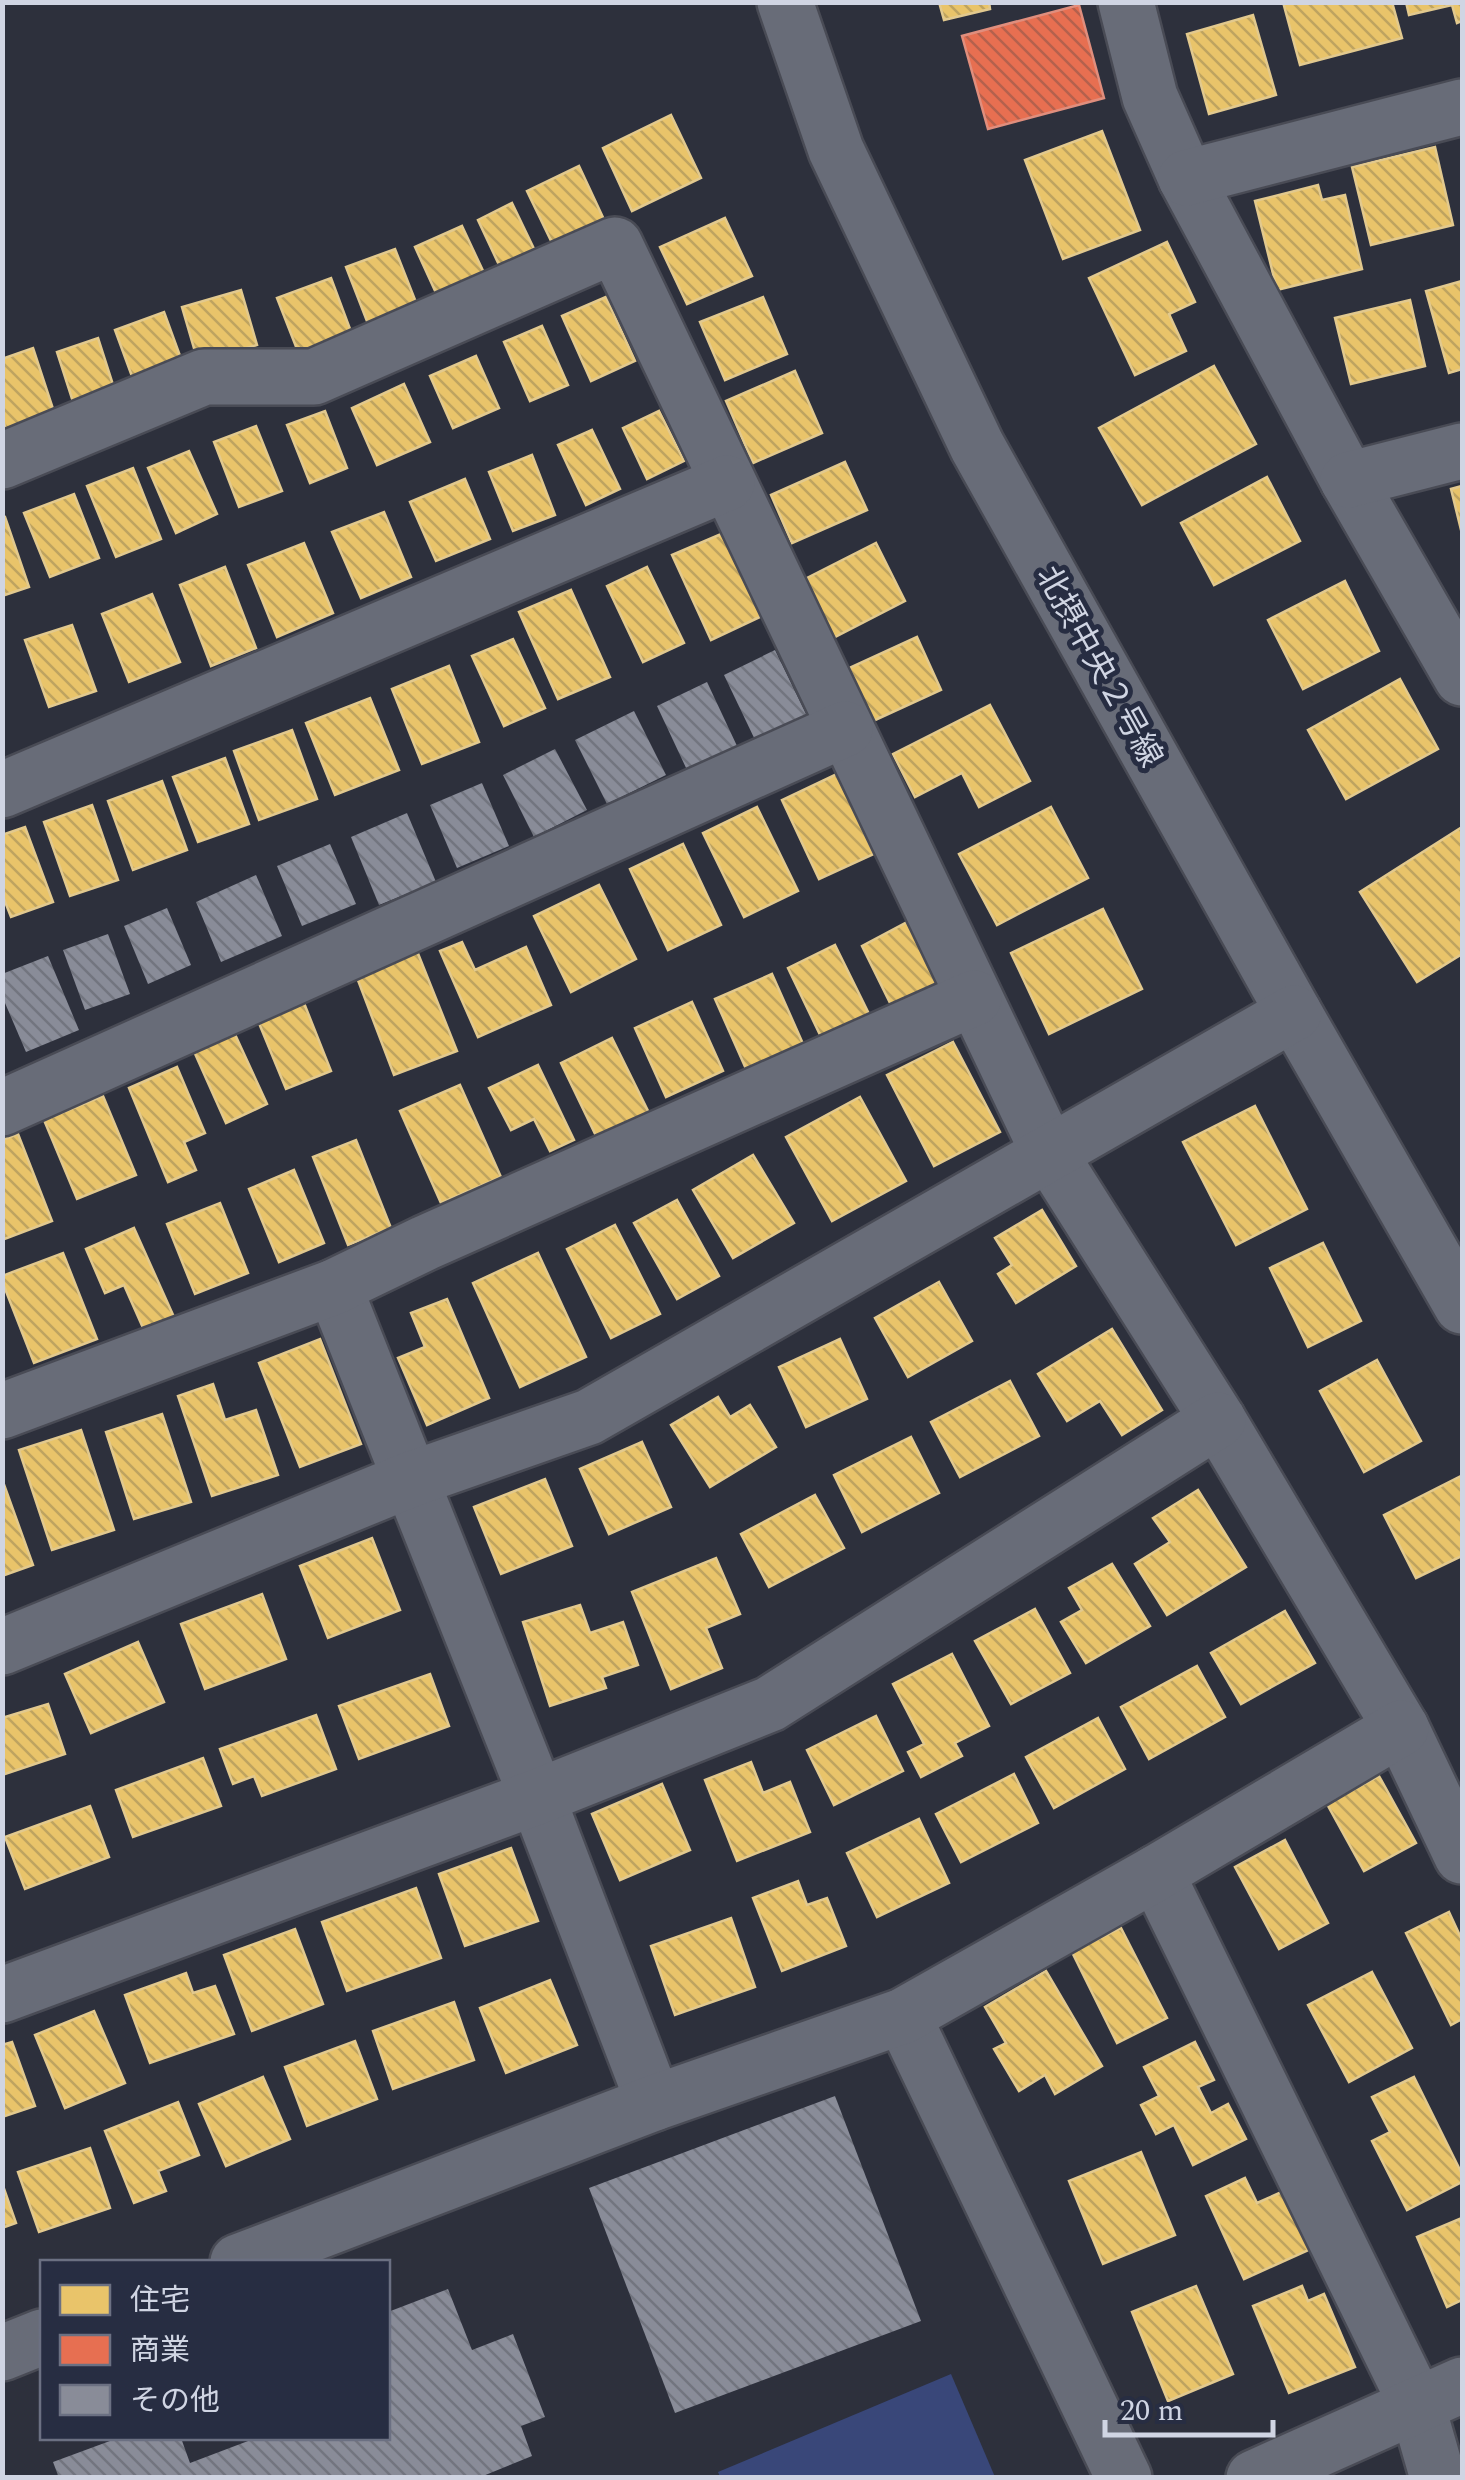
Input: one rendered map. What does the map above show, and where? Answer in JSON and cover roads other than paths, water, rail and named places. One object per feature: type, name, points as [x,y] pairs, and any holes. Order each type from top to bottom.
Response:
[{"type":"street","name":"北摂中央２号線","points":[[785,2],[836,150],[977,446],[1462,1306]]},
{"type":"street","points":[[1126,2],[1150,98],[1186,178],[1348,480],[1462,678]]},
{"type":"street","points":[[1186,178],[1462,106]]},
{"type":"street","points":[[2,461],[204,377],[314,377],[615,245],[1049,1153],[1218,1420],[1401,1728],[1462,1856]]},
{"type":"street","points":[[1348,480],[1462,451]]},
{"type":"street","points":[[2,790],[728,483]]},
{"type":"street","points":[[2,1108],[845,729]]},
{"type":"street","points":[[2,1411],[334,1287],[425,1242],[974,998]]},
{"type":"street","points":[[2,1647],[409,1480],[589,1417],[1294,1012]]},
{"type":"street","points":[[334,1287],[654,2103]]},
{"type":"street","points":[[2,1995],[537,1797],[770,1704],[1218,1420]]},
{"type":"street","points":[[243,2260],[654,2103],[903,2016],[1401,1728]]},
{"type":"street","points":[[1156,1873],[1440,2395],[1438,2478]]},
{"type":"street","points":[[903,2016],[1124,2478]]},
{"type":"street","points":[[2,2353],[40,2338]]},
{"type":"street","points":[[1254,2478],[1440,2395]]}]
